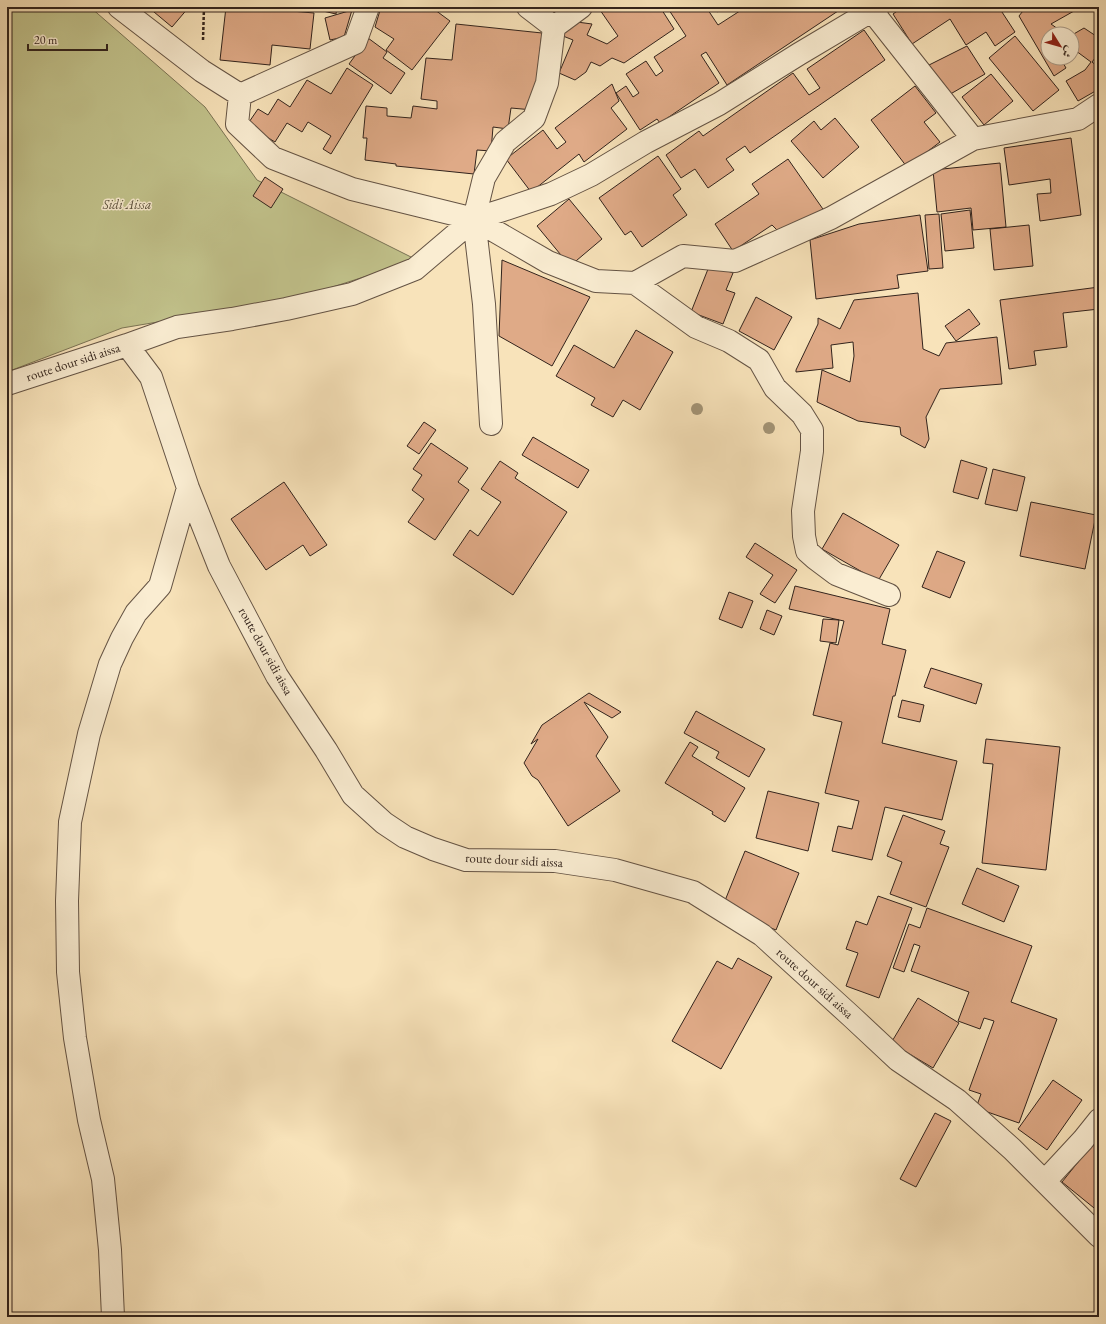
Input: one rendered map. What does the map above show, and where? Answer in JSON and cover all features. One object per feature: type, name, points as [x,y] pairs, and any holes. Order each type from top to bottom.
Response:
[{"type":"street","points":[[119,7],[202,71],[240,95]]},
{"type":"street","points":[[240,95],[355,43],[368,7]]},
{"type":"street","points":[[528,7],[554,27]]},
{"type":"street","points":[[491,424],[484,304],[474,219],[484,178],[505,142],[534,118],[547,83],[554,27],[581,7]]},
{"type":"street","points":[[127,345],[177,327],[286,309],[352,294],[415,269],[474,219],[550,194],[591,175],[646,142],[719,104],[874,8],[973,139]]},
{"type":"street","points":[[240,95],[237,124],[273,158],[352,189],[474,219],[555,265],[596,281],[635,283],[682,256],[735,261],[831,218],[973,139],[1078,119],[1099,106]]},
{"type":"street","points":[[635,283],[696,327],[729,341],[759,360],[775,388],[802,414],[812,430],[812,451],[803,511],[804,536],[807,550],[836,574],[888,595]]},
{"type":"street","name":"route dour sidi aissa","points":[[7,384],[127,345],[151,377],[188,488],[219,566],[277,676],[326,750],[353,795],[384,823],[405,837],[433,849],[466,860],[555,861],[616,870],[693,892],[762,935],[898,1060],[957,1100],[1045,1180],[1099,1236]]},
{"type":"street","points":[[113,1317],[110,1250],[103,1179],[88,1120],[75,1038],[68,972],[67,901],[70,822],[89,734],[110,664],[136,613],[160,586],[188,488]]},
{"type":"street","points":[[1045,1180],[1083,1140],[1099,1120]]},
{"type":"green space","name":"Sidi Aissa","points":[[7,7],[90,7],[205,107],[257,180],[417,260],[295,299],[122,328],[7,372]]},
{"type":"building","points":[[148,7],[189,7],[172,27]]},
{"type":"building","points":[[226,7],[280,7],[280,10],[314,13],[310,49],[272,45],[270,65],[220,60]]},
{"type":"building","points":[[310,7],[337,7],[336,14]]},
{"type":"building","points":[[381,7],[431,7],[450,21],[412,70],[386,50],[394,39],[375,27]]},
{"type":"building","points":[[549,7],[569,7],[557,17]]},
{"type":"building","points":[[604,7],[660,7],[674,29],[624,63],[612,58],[600,66],[591,62],[586,72],[575,80],[559,73],[573,40],[563,36],[567,29],[577,22],[592,24],[587,35],[607,44],[618,36],[600,10]]},
{"type":"building","points":[[667,7],[706,7],[718,25],[746,7],[844,7],[727,85],[706,52],[701,55],[719,83],[660,123],[657,119],[640,130],[616,93],[626,86],[633,97],[639,93],[626,74],[646,61],[656,76],[663,71],[654,57],[686,36]]},
{"type":"building","points":[[713,7],[724,7],[717,12]]},
{"type":"building","points":[[903,7],[1002,7],[1000,9],[1015,32],[995,46],[986,32],[966,45],[950,19],[912,44],[893,14]]},
{"type":"building","points":[[1026,7],[1076,7],[1074,11],[1051,24],[1054,26],[1040,26],[1040,52],[1019,16]]},
{"type":"building","points":[[352,10],[344,37],[330,40],[325,18]]},
{"type":"building","points":[[456,24],[542,33],[533,110],[511,108],[508,129],[493,127],[491,151],[477,150],[474,174],[396,166],[396,164],[365,160],[367,138],[363,138],[366,106],[387,108],[387,116],[411,118],[413,106],[437,109],[437,101],[421,99],[426,58],[452,60]]},
{"type":"building","points":[[1084,28],[1096,36],[1099,42],[1099,53],[1092,62],[1099,69],[1099,89],[1078,101],[1066,81],[1085,70],[1091,62],[1080,54],[1080,30]]},
{"type":"building","points":[[864,30],[885,60],[750,153],[745,146],[726,159],[734,170],[708,188],[695,169],[681,178],[666,155],[699,131],[703,136],[793,73],[809,95],[820,88],[807,69]]},
{"type":"building","points":[[1015,36],[1059,90],[1033,111],[989,58]]},
{"type":"building","points":[[368,38],[387,52],[383,58],[405,73],[391,94],[349,64]]},
{"type":"building","points":[[967,46],[985,74],[947,96],[929,65]]},
{"type":"building","points":[[1048,66],[1065,66],[1066,68],[1054,76]]},
{"type":"building","points":[[347,68],[373,85],[331,154],[323,149],[331,136],[308,122],[302,132],[287,123],[275,142],[247,125],[258,109],[268,115],[278,99],[290,107],[307,80],[331,94]]},
{"type":"building","points":[[991,74],[1013,101],[984,125],[962,97]]},
{"type":"building","points":[[612,84],[619,101],[611,108],[627,129],[584,162],[579,154],[531,192],[506,159],[543,130],[557,149],[566,142],[555,128]]},
{"type":"building","points":[[915,86],[936,113],[924,122],[940,142],[907,167],[871,120]]},
{"type":"building","points":[[835,118],[859,147],[823,178],[791,141],[814,121],[821,130]]},
{"type":"building","points":[[1071,138],[1081,215],[1040,221],[1037,194],[1051,193],[1050,179],[1009,185],[1004,148]]},
{"type":"building","points":[[1099,141],[1099,153],[1096,142]]},
{"type":"building","points":[[658,156],[681,189],[673,195],[687,215],[642,247],[631,231],[625,235],[599,198]]},
{"type":"building","points":[[788,159],[825,212],[781,234],[772,225],[733,251],[715,224],[759,194],[752,184]]},
{"type":"building","points":[[1000,163],[1006,227],[973,230],[971,208],[937,212],[933,170]]},
{"type":"building","points":[[265,177],[283,189],[271,208],[253,196]]},
{"type":"building","points":[[569,199],[602,239],[570,266],[537,226]]},
{"type":"building","points":[[970,210],[974,248],[945,251],[941,214]]},
{"type":"building","points":[[939,214],[943,268],[929,269],[925,215]]},
{"type":"building","points":[[920,215],[928,271],[897,275],[899,288],[816,299],[810,240],[859,224]]},
{"type":"building","points":[[1029,225],[1033,266],[994,270],[990,229]]},
{"type":"building","points":[[502,260],[590,297],[552,366],[499,336]]},
{"type":"building","points":[[710,264],[733,273],[726,290],[735,293],[723,324],[691,312]]},
{"type":"building","points":[[1099,287],[1099,309],[1063,313],[1067,347],[1034,351],[1036,365],[1009,369],[1000,300]]},
{"type":"building","points":[[918,293],[923,349],[939,356],[946,343],[997,337],[1002,384],[940,389],[926,417],[929,439],[925,448],[901,435],[900,427],[858,421],[817,402],[822,370],[850,382],[854,356],[853,342],[831,345],[833,368],[796,372],[818,324],[818,318],[840,329],[854,300]]},
{"type":"building","points":[[756,297],[792,317],[774,350],[739,331]]},
{"type":"building","points":[[969,309],[980,324],[956,341],[945,326]]},
{"type":"building","points":[[636,330],[673,352],[640,410],[623,400],[613,417],[591,405],[595,398],[556,376],[574,345],[614,368]]},
{"type":"building","points":[[424,422],[436,430],[419,454],[407,446]]},
{"type":"building","points":[[533,437],[589,470],[578,488],[522,455]]},
{"type":"building","points":[[431,443],[468,468],[458,482],[469,490],[435,540],[408,522],[424,499],[412,490],[422,475],[413,469]]},
{"type":"building","points":[[961,460],[987,468],[978,499],[953,492]]},
{"type":"building","points":[[500,461],[518,473],[515,478],[567,512],[513,595],[453,555],[470,530],[478,536],[501,502],[481,489]]},
{"type":"building","points":[[993,469],[1025,477],[1017,511],[985,504]]},
{"type":"building","points":[[284,482],[327,545],[310,556],[303,545],[266,570],[231,519]]},
{"type":"building","points":[[1031,502],[1096,515],[1085,569],[1020,556]]},
{"type":"building","points":[[843,513],[899,545],[878,581],[822,549]]},
{"type":"building","points":[[755,543],[797,570],[775,603],[760,594],[773,575],[746,557]]},
{"type":"building","points":[[937,551],[965,562],[950,598],[922,587]]},
{"type":"building","points":[[795,586],[890,609],[882,644],[906,650],[882,743],[957,761],[942,820],[885,807],[872,860],[832,851],[838,826],[852,829],[859,801],[825,793],[842,722],[813,715],[830,643],[838,645],[844,621],[789,609]]},
{"type":"building","points":[[729,592],[753,601],[742,628],[719,619]]},
{"type":"building","points":[[767,610],[782,616],[774,635],[760,629]]},
{"type":"building","points":[[823,619],[839,620],[836,643],[820,641]]},
{"type":"building","points":[[931,668],[982,684],[976,704],[924,687]]},
{"type":"building","points":[[589,693],[621,712],[612,718],[584,702],[608,737],[596,756],[620,791],[568,826],[538,780],[532,776],[524,763],[538,739],[531,744],[542,725]]},
{"type":"building","points":[[902,700],[924,705],[920,722],[898,717]]},
{"type":"building","points":[[696,711],[765,749],[749,777],[716,758],[719,752],[684,733]]},
{"type":"building","points":[[986,739],[1060,747],[1046,870],[982,863],[993,764],[983,763]]},
{"type":"building","points":[[690,742],[698,747],[692,756],[745,788],[725,822],[712,814],[713,812],[665,783]]},
{"type":"building","points":[[768,791],[819,803],[808,851],[756,838]]},
{"type":"building","points":[[903,815],[945,831],[940,844],[949,847],[926,907],[890,894],[902,862],[887,856]]},
{"type":"building","points":[[745,851],[799,873],[776,930],[722,908]]},
{"type":"building","points":[[977,868],[1019,886],[1004,922],[962,904]]},
{"type":"building","points":[[878,896],[912,908],[879,998],[846,986],[858,953],[846,949],[856,921],[867,925]]},
{"type":"building","points":[[927,908],[1032,946],[1011,1002],[1057,1019],[1019,1123],[976,1108],[981,1094],[969,1090],[994,1021],[984,1018],[980,1029],[958,1021],[969,992],[911,971],[920,946],[914,944],[904,972],[893,968],[909,924],[920,928]]},
{"type":"building","points":[[738,958],[772,977],[721,1069],[672,1041],[717,961],[732,969]]},
{"type":"building","points":[[918,998],[959,1023],[933,1068],[891,1043]]},
{"type":"building","points":[[1053,1080],[1082,1100],[1047,1150],[1018,1129]]},
{"type":"building","points":[[935,1113],[951,1121],[916,1187],[900,1179]]},
{"type":"building","points":[[1099,1136],[1099,1212],[1062,1182]]}]
